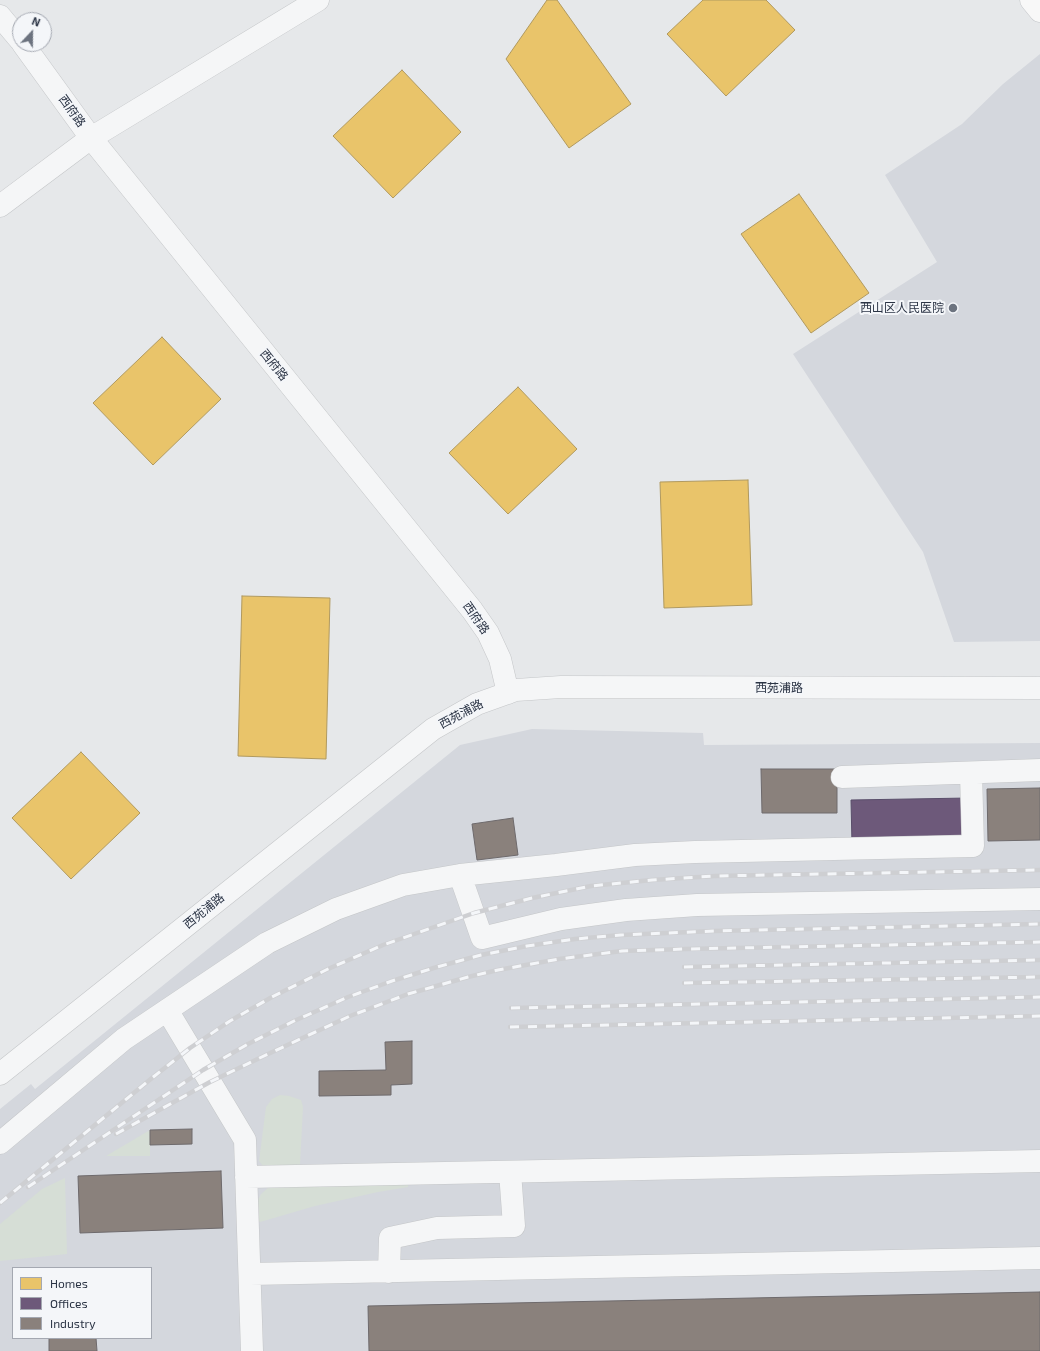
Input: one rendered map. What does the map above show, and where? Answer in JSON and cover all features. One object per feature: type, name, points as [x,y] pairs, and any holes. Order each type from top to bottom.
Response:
[{"type":"main road","points":[[1031,0],[1040,11]]},
{"type":"street","points":[[0,206],[91,138],[318,0]]},
{"type":"street","points":[[0,16],[12,30]]},
{"type":"street","name":"西府路","points":[[29,52],[91,138],[472,610],[488,633],[500,659],[508,693]]},
{"type":"street","name":"西苑浦路","points":[[0,1074],[433,729],[477,704],[516,690],[561,687],[1040,688]]},
{"type":"street","points":[[842,777],[1040,770]]},
{"type":"street","points":[[0,1142],[124,1039],[267,943],[336,909],[403,885],[460,875],[635,855],[695,852],[973,846],[971,773]]},
{"type":"street","points":[[460,875],[482,938],[561,919],[626,910],[705,905],[1040,899]]},
{"type":"street","points":[[167,1010],[245,1140],[252,1351]]},
{"type":"street","points":[[246,1177],[1040,1161]]},
{"type":"street","points":[[389,1272],[390,1238],[437,1228],[514,1226],[510,1172]]},
{"type":"street","points":[[250,1274],[1040,1258]]},
{"type":"shaded area","name":"西山区人民医院","points":[[1040,54],[1040,641],[954,642],[923,552],[793,354],[937,262],[885,175],[962,124],[1003,84]]},
{"type":"shaded area","points":[[532,729],[703,733],[704,745],[1040,743],[1040,1351],[0,1351],[0,1109],[31,1084],[35,1089],[460,745]]},
{"type":"shaded area","points":[[280,1095],[301,1100],[303,1107],[300,1165],[263,1166],[259,1161],[266,1107],[272,1099]]},
{"type":"shaded area","points":[[150,1130],[150,1156],[106,1156]]},
{"type":"shaded area","points":[[65,1178],[67,1254],[0,1261],[0,1224],[42,1189]]},
{"type":"shaded area","points":[[408,1182],[408,1187],[315,1206],[260,1222],[257,1220],[257,1202],[261,1194],[269,1187]]},
{"type":"building: Homes","points":[[547,0],[557,0],[631,104],[569,148],[506,59]]},
{"type":"building: Homes","points":[[703,0],[766,0],[795,30],[726,96],[667,34]]},
{"type":"building: Homes","points":[[402,70],[461,132],[393,198],[333,136]]},
{"type":"building: Homes","points":[[799,194],[869,293],[811,333],[741,234]]},
{"type":"building: Homes","points":[[162,337],[221,399],[153,465],[93,403]]},
{"type":"building: Homes","points":[[518,387],[577,449],[508,514],[449,453]]},
{"type":"building: Homes","points":[[748,480],[752,605],[664,608],[660,482]]},
{"type":"building: Homes","points":[[242,596],[330,598],[326,759],[238,756]]},
{"type":"building: Homes","points":[[81,752],[140,813],[71,879],[12,818]]},
{"type":"building: Offices","points":[[969,798],[970,842],[852,844],[851,800]]},
{"type":"building: Industry","points":[[761,769],[837,769],[837,813],[762,813]]},
{"type":"building: Industry","points":[[1040,788],[1040,840],[988,841],[987,789]]},
{"type":"building: Industry","points":[[513,818],[518,855],[477,860],[472,824]]},
{"type":"building: Industry","points":[[412,1041],[412,1084],[391,1085],[391,1095],[319,1096],[319,1071],[386,1070],[385,1042]]},
{"type":"building: Industry","points":[[192,1129],[192,1144],[150,1145],[150,1130]]},
{"type":"building: Industry","points":[[221,1171],[223,1228],[80,1233],[78,1176]]},
{"type":"building: Industry","points":[[1040,1292],[1040,1351],[369,1351],[368,1306]]},
{"type":"building: Industry","points":[[49,1339],[96,1339],[97,1351],[49,1351]]},
{"type":"railway","points":[[0,1203],[152,1078],[190,1048],[230,1021],[272,997],[328,969],[383,945],[474,913],[532,898],[591,886],[652,880],[715,876],[1040,870]]},
{"type":"railway","points":[[28,1187],[203,1070],[248,1044],[294,1021],[348,997],[392,981],[481,955],[575,939],[621,935],[714,931],[1040,924]]},
{"type":"railway","points":[[116,1134],[210,1082],[350,1016],[408,994],[498,970],[559,959],[622,951],[1040,942]]},
{"type":"railway","points":[[684,967],[1040,960]]},
{"type":"railway","points":[[684,983],[1040,977]]},
{"type":"railway","points":[[511,1008],[1040,997]]},
{"type":"railway","points":[[510,1027],[1040,1016]]},
{"type":"place","name":"西山区人民医院","points":[[953,308]]}]
